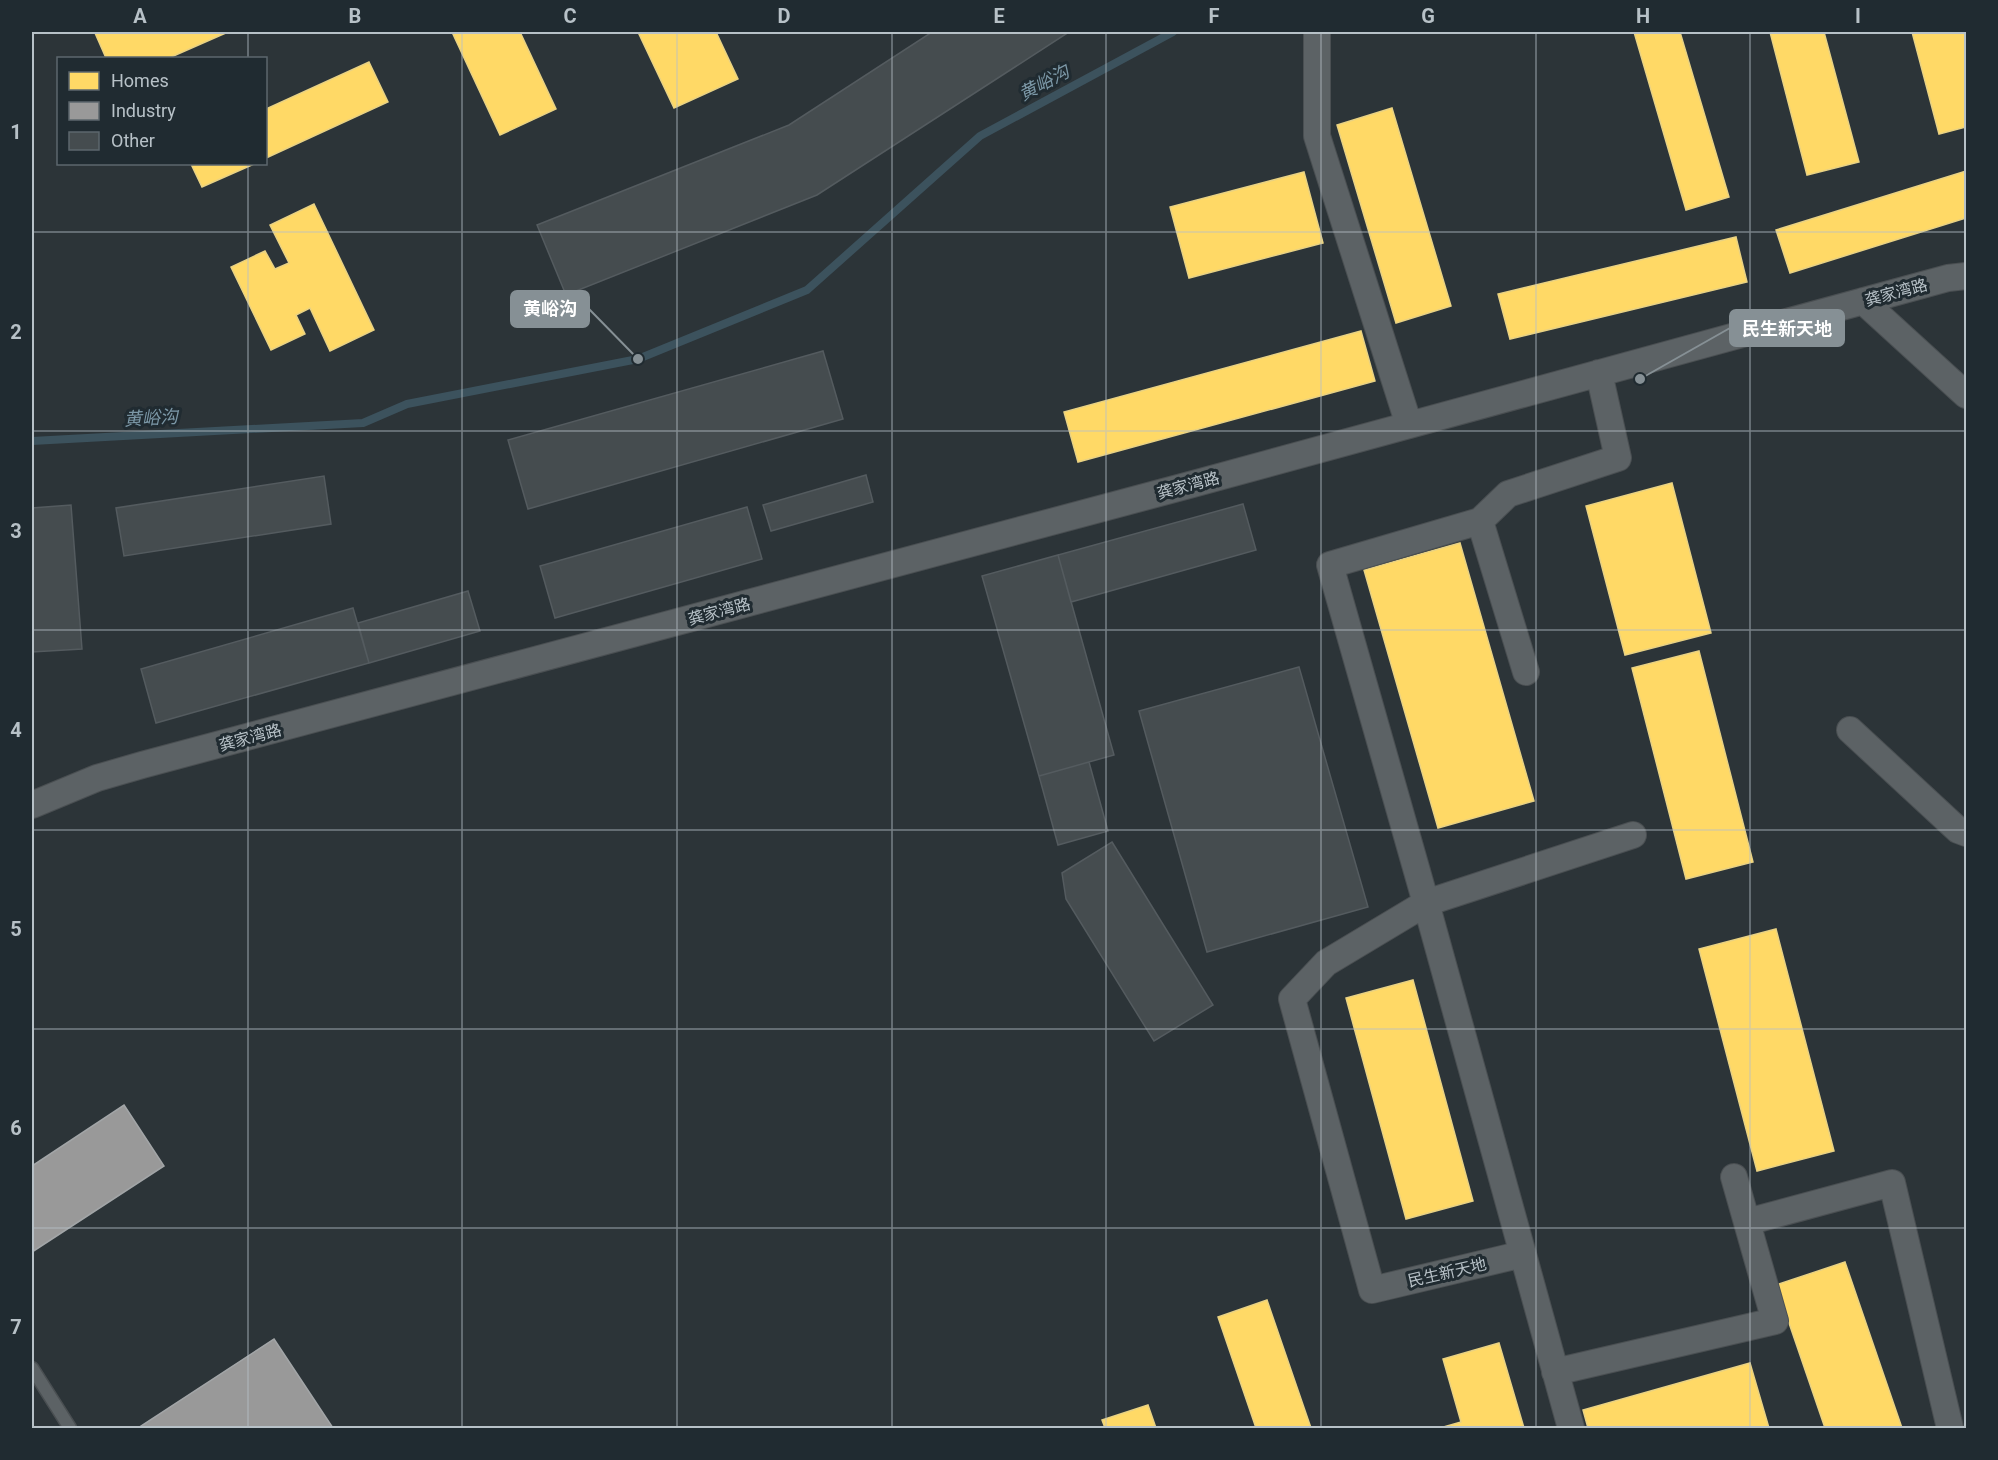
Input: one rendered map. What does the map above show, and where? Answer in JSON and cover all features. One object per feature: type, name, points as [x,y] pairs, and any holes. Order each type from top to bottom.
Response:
[{"type":"street","points":[[1317,32],[1317,136],[1409,425]]},
{"type":"street","name":"龚家湾路","points":[[32,805],[97,778],[142,765],[1599,374],[1948,278],[1966,276]]},
{"type":"street","points":[[1863,302],[1966,395]]},
{"type":"street","points":[[1570,1428],[1426,903],[1330,565],[1480,521],[1508,494],[1618,458],[1599,374]]},
{"type":"street","points":[[1480,521],[1526,672]]},
{"type":"street","points":[[1850,730],[1958,830],[1966,833]]},
{"type":"street","points":[[1426,903],[1633,835]]},
{"type":"street","name":"民生新天地","points":[[1426,903],[1326,963],[1292,999],[1372,1290],[1523,1254]]},
{"type":"street","points":[[1555,1372],[1775,1322],[1734,1177]]},
{"type":"street","points":[[1747,1222],[1892,1183],[1950,1428]]},
{"type":"lane","points":[[32,1368],[70,1428]]},
{"type":"building: Homes","points":[[228,32],[171,57],[106,57],[95,33]]},
{"type":"building: Homes","points":[[452,32],[520,32],[556,109],[500,135]]},
{"type":"building: Homes","points":[[638,32],[716,32],[738,79],[674,108]]},
{"type":"building: Homes","points":[[1634,32],[1680,32],[1729,197],[1686,210]]},
{"type":"building: Homes","points":[[1770,32],[1824,32],[1859,162],[1807,175]]},
{"type":"building: Homes","points":[[1912,32],[1966,32],[1966,127],[1939,134]]},
{"type":"building: Homes","points":[[369,62],[388,102],[267,158],[267,109]]},
{"type":"building: Homes","points":[[1392,108],[1451,306],[1396,323],[1337,125]]},
{"type":"building: Homes","points":[[191,165],[252,165],[202,187]]},
{"type":"building: Homes","points":[[1966,171],[1966,218],[1790,273],[1776,230]]},
{"type":"building: Homes","points":[[1304,172],[1323,243],[1189,278],[1170,207]]},
{"type":"building: Homes","points":[[314,204],[374,330],[330,351],[310,308],[296,315],[305,334],[271,350],[231,267],[265,251],[275,269],[289,263],[270,225]]},
{"type":"building: Homes","points":[[1736,237],[1747,282],[1510,339],[1498,294]]},
{"type":"building: Homes","points":[[1361,331],[1375,381],[1078,462],[1064,412]]},
{"type":"building: Homes","points":[[1672,483],[1711,633],[1625,655],[1586,506]]},
{"type":"building: Homes","points":[[1460,543],[1534,801],[1438,828],[1364,570]]},
{"type":"building: Homes","points":[[1699,651],[1753,862],[1686,879],[1632,668]]},
{"type":"building: Homes","points":[[1776,929],[1834,1151],[1757,1171],[1699,949]]},
{"type":"building: Homes","points":[[1413,980],[1473,1201],[1406,1219],[1346,998]]},
{"type":"building: Homes","points":[[1845,1262],[1902,1428],[1825,1428],[1776,1285]]},
{"type":"building: Homes","points":[[1267,1300],[1311,1428],[1256,1428],[1218,1317]]},
{"type":"building: Homes","points":[[1499,1343],[1524,1428],[1440,1428],[1461,1422],[1443,1359]]},
{"type":"building: Homes","points":[[1750,1363],[1769,1428],[1588,1428],[1583,1410]]},
{"type":"building: Homes","points":[[1148,1405],[1156,1428],[1105,1428],[1102,1420]]},
{"type":"building: Industry","points":[[124,1105],[164,1166],[32,1252],[32,1166]]},
{"type":"building: Industry","points":[[274,1339],[333,1428],[138,1428]]},
{"type":"building: Other","points":[[932,32],[1069,32],[817,195],[566,295],[537,225],[789,125]]},
{"type":"building: Other","points":[[823,351],[843,419],[528,509],[508,440]]},
{"type":"building: Other","points":[[866,475],[873,502],[771,531],[763,505]]},
{"type":"building: Other","points":[[324,476],[331,524],[124,556],[116,508]]},
{"type":"building: Other","points":[[1243,504],[1256,550],[1071,602],[1058,555]]},
{"type":"building: Other","points":[[71,505],[82,649],[32,652],[32,508]]},
{"type":"building: Other","points":[[747,507],[762,559],[555,618],[540,566]]},
{"type":"building: Other","points":[[1058,555],[1114,755],[1039,776],[982,576]]},
{"type":"building: Other","points":[[468,591],[480,631],[369,663],[358,623]]},
{"type":"building: Other","points":[[353,608],[369,663],[156,723],[141,669]]},
{"type":"building: Other","points":[[1299,667],[1368,907],[1207,952],[1139,711]]},
{"type":"building: Other","points":[[1089,762],[1108,831],[1058,845],[1039,776]]},
{"type":"building: Other","points":[[1112,842],[1213,1005],[1154,1041],[1066,899],[1062,873]]},
{"type":"waterway","name":"黄峪沟","points":[[32,441],[363,423],[407,404],[638,359],[807,290],[980,136],[1173,32]]},
{"type":"place","name":"黄峪沟","points":[[638,359]]},
{"type":"place","name":"民生新天地","points":[[1640,379]]}]
